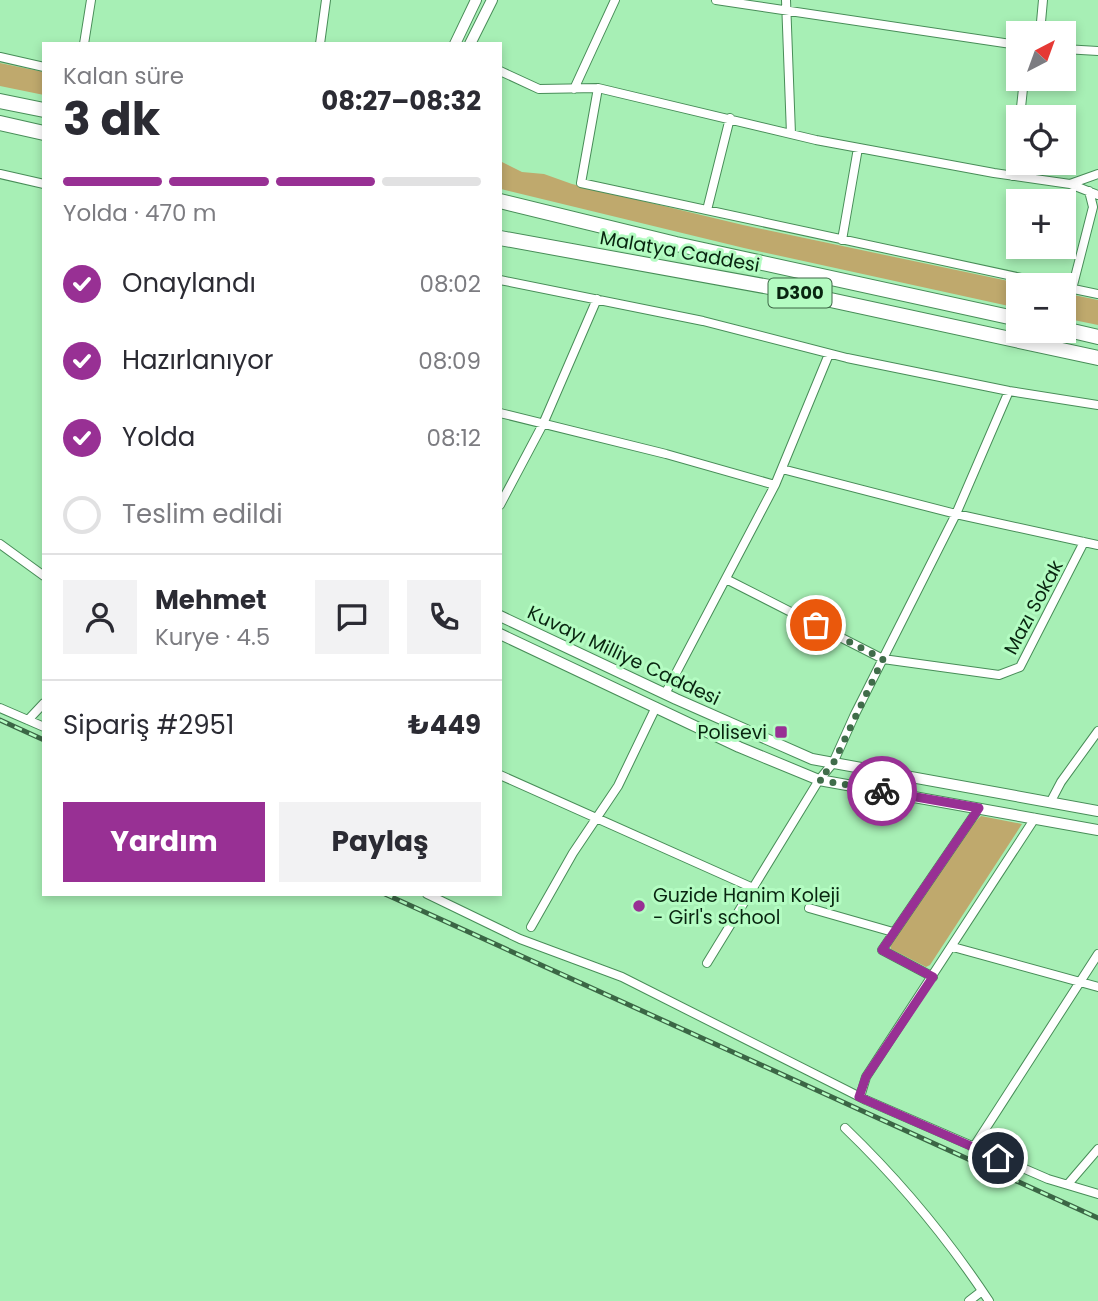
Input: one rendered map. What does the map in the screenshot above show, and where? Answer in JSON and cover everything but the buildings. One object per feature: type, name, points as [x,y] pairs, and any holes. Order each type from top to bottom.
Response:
[{"type":"highway","points":[[0,101],[42,110]]},
{"type":"highway","points":[[0,123],[42,133]]},
{"type":"highway","name":"Malatya Caddesi","points":[[502,201],[676,244],[1006,316]]},
{"type":"highway","name":"Malatya Caddesi","points":[[502,238],[775,288],[1098,358]]},
{"type":"highway","points":[[1076,332],[1098,337]]},
{"type":"main road","points":[[456,42],[476,0]]},
{"type":"main road","points":[[471,42],[492,0]]},
{"type":"main road","name":"Kuvayı Milliye Caddesi","points":[[502,617],[812,760],[1098,811]]},
{"type":"main road","name":"Kuvayı Milliye Caddesi","points":[[502,635],[739,747],[819,780],[1098,830]]},
{"type":"street","points":[[83,42],[90,0]]},
{"type":"street","points":[[320,42],[326,0]]},
{"type":"street","points":[[574,89],[615,0]]},
{"type":"street","points":[[716,0],[1006,43]]},
{"type":"street","points":[[786,0],[791,134]]},
{"type":"street","points":[[1041,21],[1043,0]]},
{"type":"street","points":[[1076,50],[1098,51]]},
{"type":"street","points":[[0,57],[42,66]]},
{"type":"street","points":[[502,72],[539,89],[598,88],[858,148],[1070,184],[1098,195]]},
{"type":"street","points":[[598,88],[581,183],[1006,275]]},
{"type":"street","points":[[707,210],[730,118]]},
{"type":"street","points":[[842,240],[858,148]]},
{"type":"street","points":[[0,174],[42,184]]},
{"type":"street","points":[[1070,184],[1098,174]]},
{"type":"street","points":[[1073,273],[1093,207],[1088,191]]},
{"type":"street","points":[[502,280],[703,321],[829,354],[1009,391],[1098,405]]},
{"type":"street","points":[[1076,290],[1098,294]]},
{"type":"street","points":[[502,501],[543,424],[597,299]]},
{"type":"street","points":[[665,694],[775,485],[829,354]]},
{"type":"street","points":[[707,963],[819,780],[833,764],[956,514],[1009,391]]},
{"type":"street","points":[[502,414],[775,485]]},
{"type":"street","points":[[782,469],[956,514],[1098,545]]},
{"type":"street","name":"Mazı Sokak","points":[[726,579],[883,659],[999,675],[1020,667],[1084,542]]},
{"type":"street","points":[[0,544],[42,575]]},
{"type":"street","points":[[28,720],[42,705]]},
{"type":"street","points":[[531,927],[618,786],[656,707]]},
{"type":"street","points":[[0,708],[42,726]]},
{"type":"street","points":[[1051,801],[1060,782],[1098,731]]},
{"type":"street","points":[[502,776],[753,888]]},
{"type":"street","points":[[933,977],[882,950],[979,808]]},
{"type":"street","points":[[859,1097],[866,1077],[1035,818]]},
{"type":"street","points":[[431,896],[520,939],[622,977],[859,1097],[1048,1179],[1098,1194]]},
{"type":"street","points":[[809,908],[894,932]]},
{"type":"street","points":[[953,947],[1098,988]]},
{"type":"street","points":[[973,1147],[1083,984],[1098,954]]},
{"type":"street","points":[[1083,984],[1098,993]]},
{"type":"street","points":[[845,1128],[877,1159],[989,1301]]},
{"type":"street","points":[[1068,1184],[1098,1149]]},
{"type":"street","points":[[969,1301],[982,1291]]},
{"type":"shaded area","points":[[0,63],[42,72],[42,95],[0,86]]},
{"type":"shaded area","points":[[502,162],[522,172],[544,174],[572,184],[743,225],[1006,281],[1006,305],[744,248],[502,189]]},
{"type":"shaded area","points":[[1076,295],[1098,300],[1098,325],[1076,320]]},
{"type":"shaded area","points":[[981,816],[1022,824],[930,965],[926,967],[891,949],[890,945]]},
{"type":"railway","points":[[0,720],[42,739]]},
{"type":"railway","points":[[389,896],[1098,1218]]},
{"type":"way so far","points":[[816,625],[883,659],[833,764],[819,780],[882,791]]},
{"type":"place","name":"Polisevi","points":[[781,732]]},
{"type":"place","name":"Guzide Hanim Koleji - Girl's school","points":[[639,906]]},
{"type":"route","points":[[882,791],[979,808],[882,950],[933,977],[866,1077],[859,1097],[998,1158]]}]
